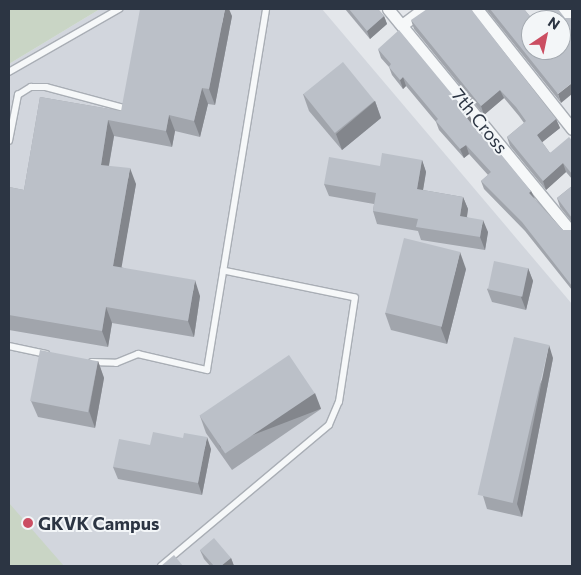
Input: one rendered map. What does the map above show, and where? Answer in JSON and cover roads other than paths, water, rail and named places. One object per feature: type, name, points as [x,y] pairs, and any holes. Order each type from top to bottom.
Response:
[{"type":"street","name":"7th Cross","points":[[388,9],[572,233]]},
{"type":"street","points":[[402,25],[423,9]]},
{"type":"street","points":[[477,9],[572,129]]},
{"type":"street","points":[[564,9],[572,20]]},
{"type":"lane","points":[[9,72],[119,9]]},
{"type":"lane","points":[[86,361],[116,363],[138,354],[208,370],[266,9]]},
{"type":"lane","points":[[9,141],[18,96],[31,87],[46,87],[124,108]]},
{"type":"lane","points":[[161,566],[328,425],[339,402],[355,298],[224,271]]},
{"type":"lane","points":[[9,346],[52,356]]},
{"type":"place","name":"GKVK Campus","points":[[28,523]]}]
